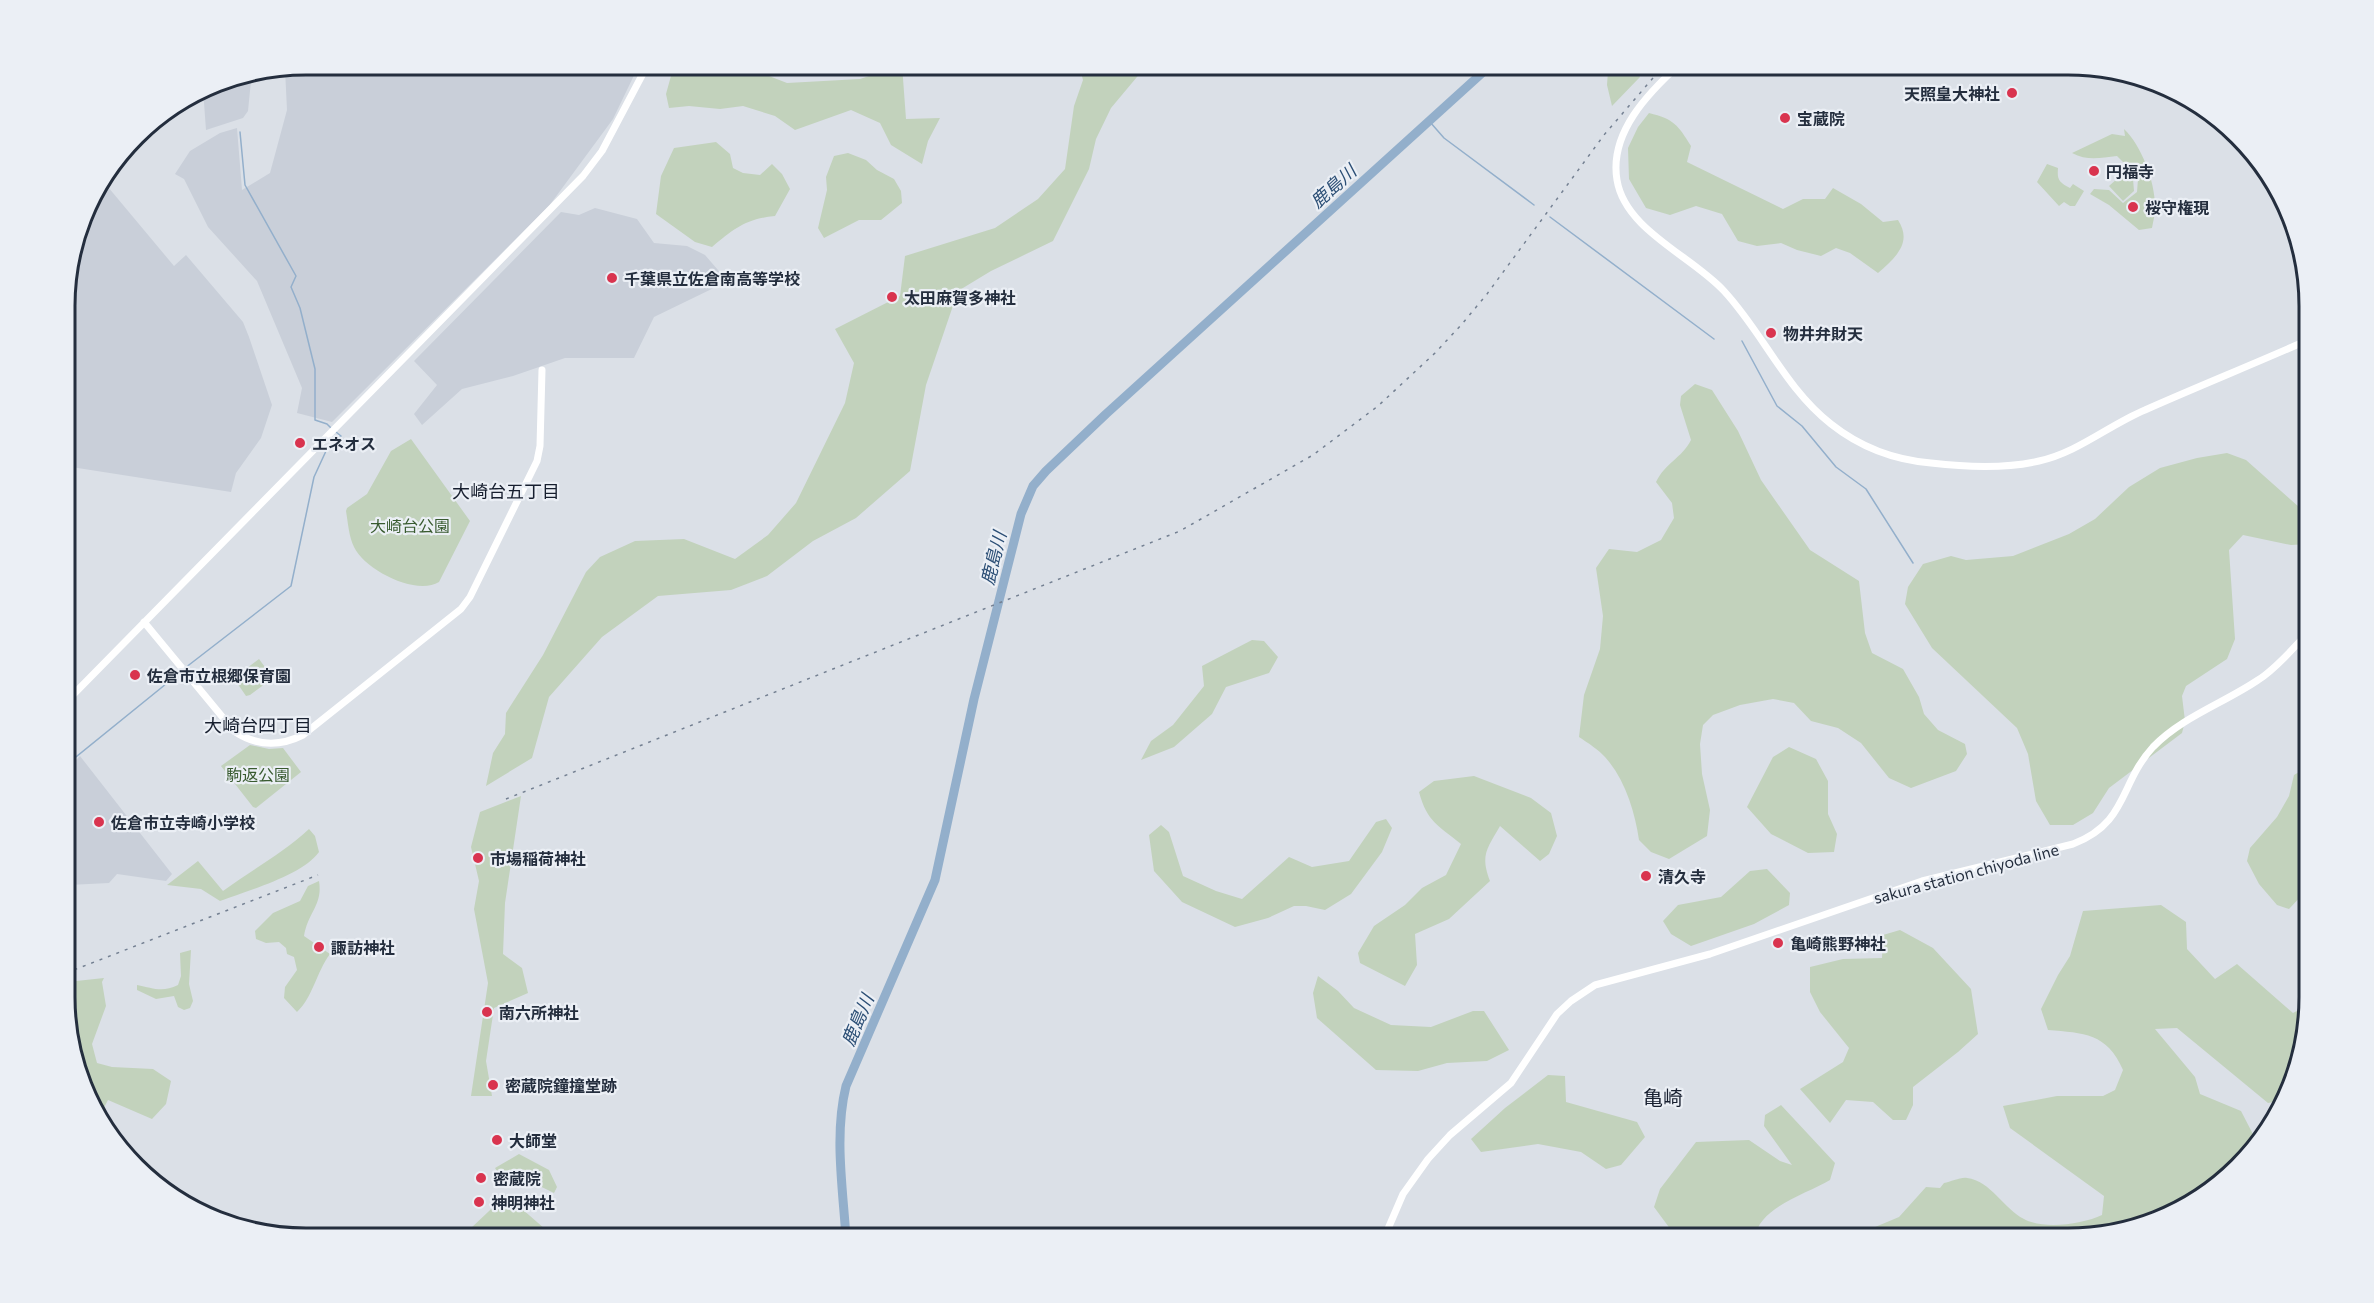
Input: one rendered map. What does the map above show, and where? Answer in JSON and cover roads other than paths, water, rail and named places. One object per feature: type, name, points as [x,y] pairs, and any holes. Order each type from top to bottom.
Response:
[{"type":"street","points":[[75,693],[583,176],[602,151],[642,75]]},
{"type":"street","points":[[1670,75],[1636,112],[1625,128],[1616,162],[1617,181],[1623,200],[1641,224],[1693,263],[1723,290],[1748,320],[1780,369],[1814,411],[1850,438],[1878,451],[1931,464],[1998,465],[2038,462],[2056,457],[2143,410],[2299,344]]},
{"type":"street","points":[[144,622],[234,731],[244,738],[264,744],[288,741],[303,735],[461,609],[470,597],[537,461],[540,446],[542,370]]},
{"type":"street","name":"sakura station chiyoda line","points":[[1388,1228],[1403,1194],[1428,1159],[1450,1135],[1511,1083],[1557,1014],[1583,992],[1602,982],[1710,954],[1922,881],[2073,844],[2093,836],[2108,824],[2141,763],[2159,742],[2184,723],[2260,680],[2299,642]]},
{"type":"waterway","name":"鹿島川","points":[[845,1228],[840,1143],[842,1105],[846,1086],[935,880],[974,699],[1021,514],[1033,486],[1106,414],[1480,75]]},
{"type":"waterway","points":[[1430,122],[1444,138],[1534,205]]},
{"type":"waterway","points":[[240,132],[245,185],[296,276],[291,287],[300,308],[315,369],[315,420],[327,424],[332,429]]},
{"type":"waterway","points":[[1550,217],[1714,339]]},
{"type":"waterway","points":[[1742,341],[1777,406],[1802,426],[1836,467],[1866,489],[1913,563]]},
{"type":"waterway","points":[[185,668],[291,586],[314,477],[326,451],[341,436],[336,432]]},
{"type":"waterway","points":[[75,758],[182,671]]},
{"type":"railway","points":[[506,799],[1180,531],[1313,455],[1378,406],[1435,353],[1462,324],[1487,294],[1604,135],[1656,75]]},
{"type":"railway","points":[[75,970],[318,875]]},
{"type":"place","name":"天照皇大神社","points":[[2012,93]]},
{"type":"place","name":"宝蔵院","points":[[1785,118]]},
{"type":"place","name":"円福寺","points":[[2094,171]]},
{"type":"place","name":"桜守権現","points":[[2133,207]]},
{"type":"place","name":"千葉県立佐倉南高等学校","points":[[612,278]]},
{"type":"place","name":"太田麻賀多神社","points":[[892,297]]},
{"type":"place","name":"物井弁財天","points":[[1771,333]]},
{"type":"place","name":"エネオス","points":[[300,443]]},
{"type":"place","name":"佐倉市立根郷保育園","points":[[135,675]]},
{"type":"place","name":"佐倉市立寺崎小学校","points":[[99,822]]},
{"type":"place","name":"市場稲荷神社","points":[[478,858]]},
{"type":"place","name":"清久寺","points":[[1646,876]]},
{"type":"place","name":"亀崎熊野神社","points":[[1778,943]]},
{"type":"place","name":"諏訪神社","points":[[319,947]]},
{"type":"place","name":"南六所神社","points":[[487,1012]]},
{"type":"place","name":"密蔵院鐘撞堂跡","points":[[493,1085]]},
{"type":"place","name":"大師堂","points":[[497,1140]]},
{"type":"place","name":"密蔵院","points":[[481,1178]]},
{"type":"place","name":"神明神社","points":[[479,1202]]},
{"type":"district","name":"大崎台五丁目","points":[[506,491]]},
{"type":"district","name":"大崎台四丁目","points":[[258,725]]},
{"type":"district","name":"亀崎","points":[[1663,1097]]},
{"type":"park label","name":"大崎台公園","points":[[410,525]]},
{"type":"park label","name":"駒返公園","points":[[258,774]]}]
